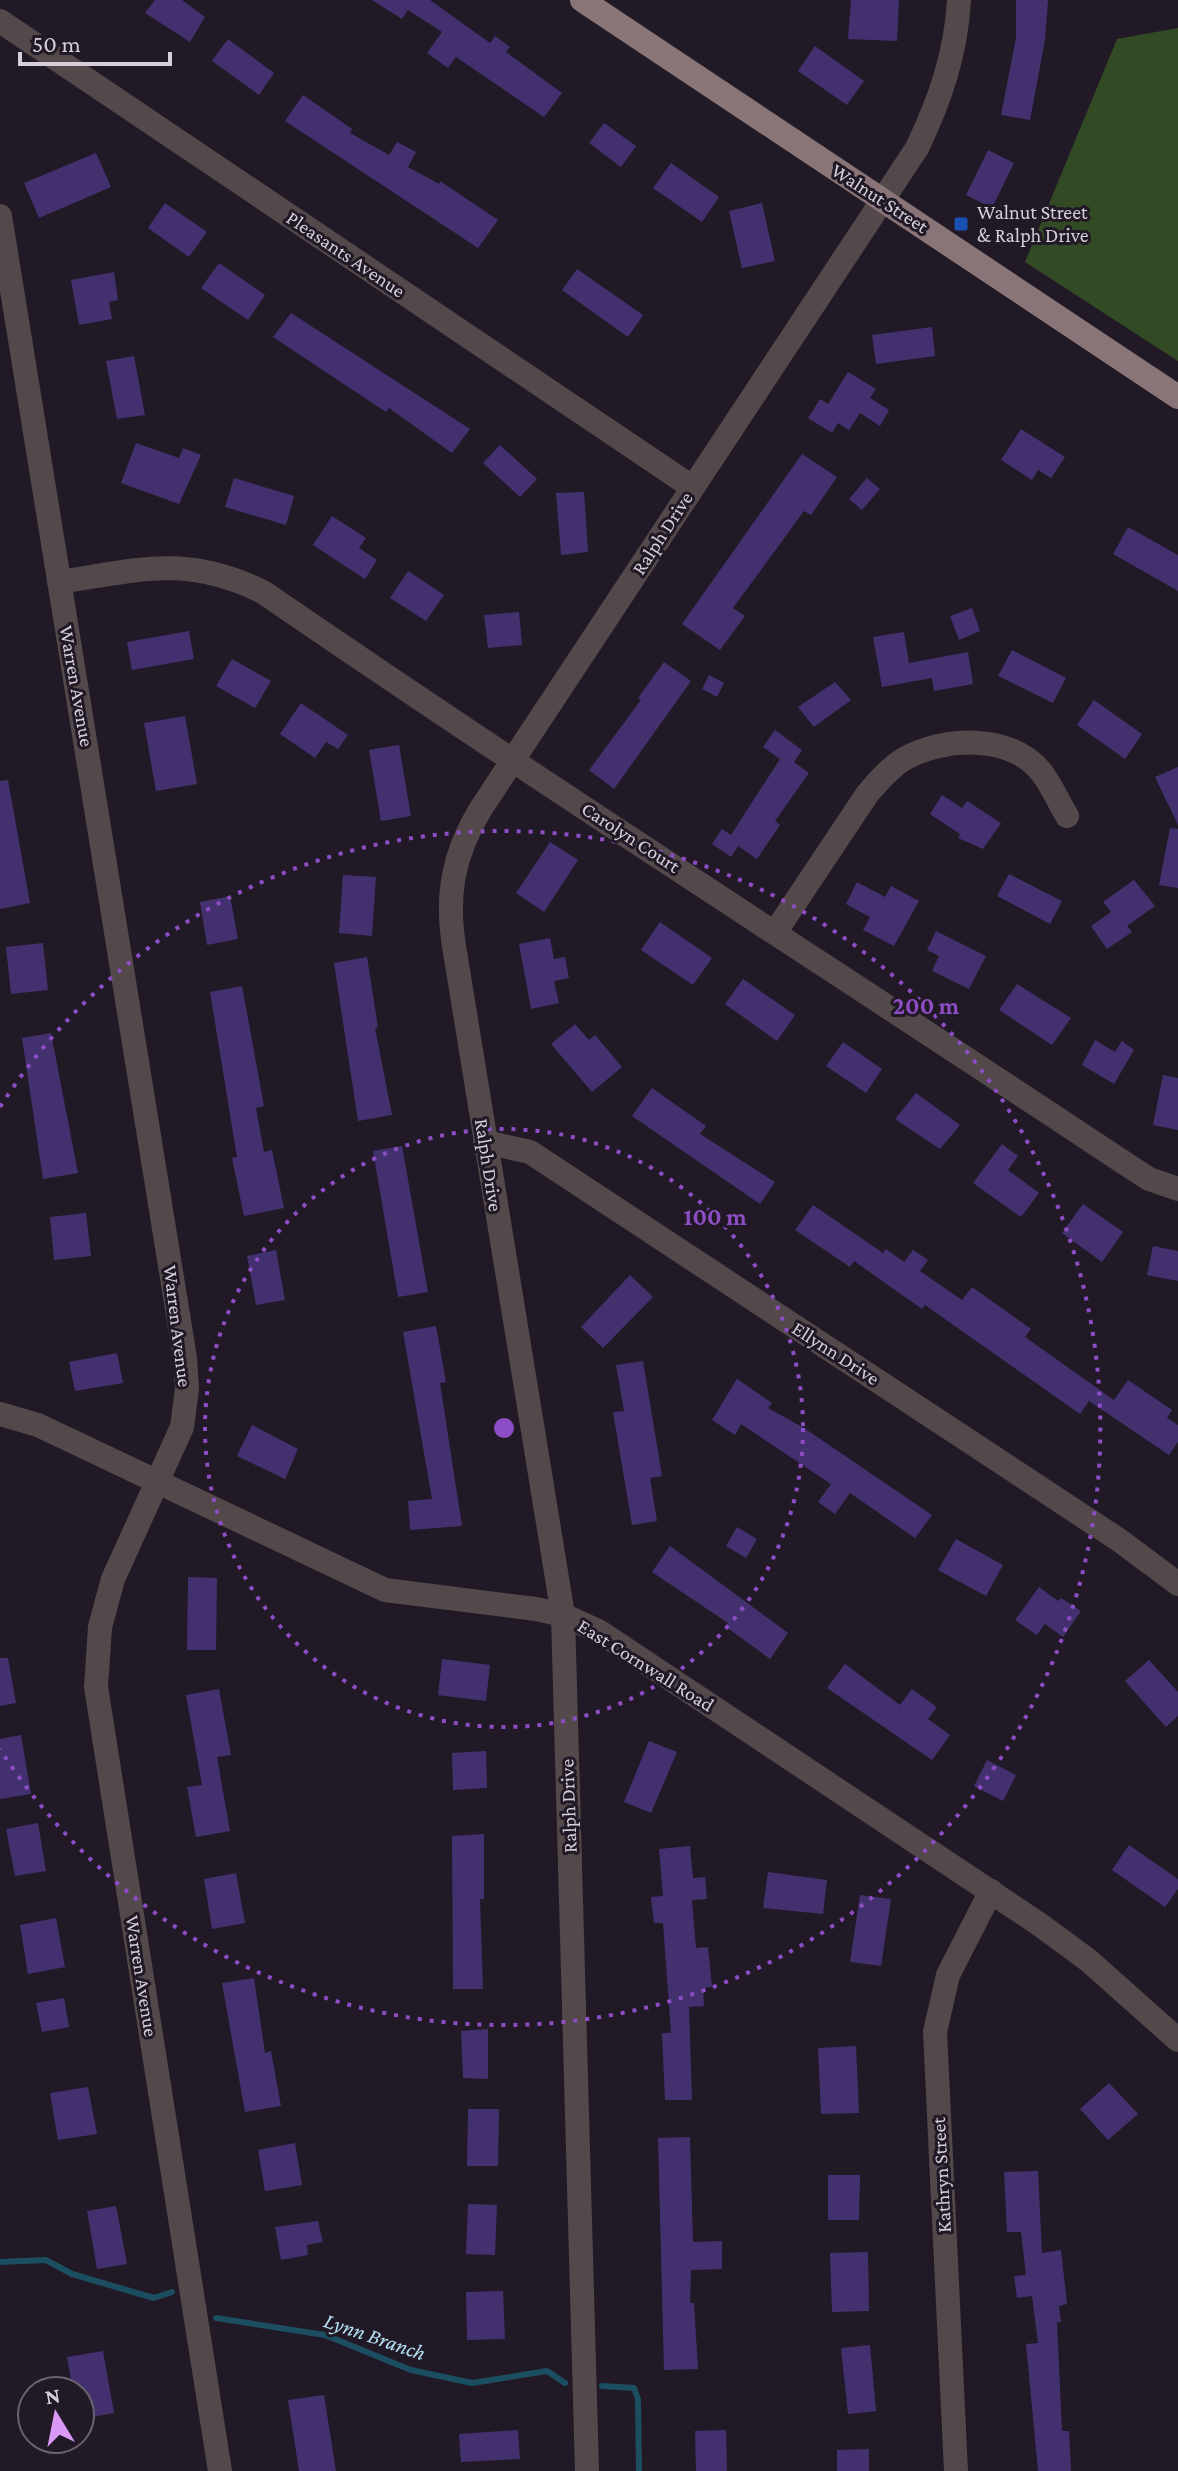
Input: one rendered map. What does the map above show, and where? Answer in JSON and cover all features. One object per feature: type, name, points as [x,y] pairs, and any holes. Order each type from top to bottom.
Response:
[{"type":"main road","name":"Walnut Street","points":[[582,0],[1178,397]]},
{"type":"street","name":"Ralph Drive","points":[[587,2471],[563,1615],[485,1142],[449,897],[452,874],[467,830],[917,148],[936,108],[955,42],[959,0]]},
{"type":"street","name":"Pleasants Avenue","points":[[0,21],[692,487]]},
{"type":"street","name":"Warren Avenue","points":[[0,216],[185,1358],[186,1408],[106,1602],[96,1654],[96,1687],[220,2471]]},
{"type":"street","name":"Carolyn Court","points":[[59,582],[162,566],[189,566],[235,579],[263,592],[512,763],[776,931],[1149,1179],[1178,1189]]},
{"type":"street","points":[[776,931],[868,793],[885,774],[920,751],[957,742],[1009,751],[1042,773],[1067,816]]},
{"type":"street","name":"Ellynn Drive","points":[[485,1142],[530,1152],[1119,1540],[1178,1584]]},
{"type":"street","name":"East Cornwall Road","points":[[0,1414],[38,1425],[385,1590],[563,1615],[600,1632],[991,1891],[1088,1960],[1178,2040]]},
{"type":"street","name":"Kathryn Street","points":[[956,2471],[935,2032],[948,1975],[991,1891]]},
{"type":"green space","points":[[1178,28],[1178,361],[1025,262],[1117,39]]},
{"type":"building","points":[[155,0],[182,0],[205,17],[190,42],[145,13]]},
{"type":"building","points":[[372,0],[430,0],[490,43],[495,36],[510,47],[506,52],[562,93],[544,117],[456,57],[448,68],[427,53],[442,32],[408,10],[402,19]]},
{"type":"building","points":[[851,0],[899,0],[897,41],[848,39]]},
{"type":"building","points":[[1016,0],[1048,0],[1045,40],[1030,120],[1001,115],[1016,38]]},
{"type":"building","points":[[228,39],[274,73],[259,95],[212,61]]},
{"type":"building","points":[[815,46],[864,81],[847,105],[798,71]]},
{"type":"building","points":[[303,95],[352,129],[350,133],[389,155],[397,142],[416,152],[408,167],[439,184],[440,181],[498,220],[478,248],[285,121]]},
{"type":"building","points":[[604,123],[636,146],[621,167],[589,143]]},
{"type":"building","points":[[988,150],[1014,163],[992,208],[966,195]]},
{"type":"building","points":[[96,153],[111,187],[39,218],[24,183]]},
{"type":"building","points":[[671,163],[719,197],[702,222],[653,188]]},
{"type":"building","points":[[165,203],[207,232],[189,257],[148,228]]},
{"type":"building","points":[[762,203],[775,261],[742,268],[729,211]]},
{"type":"building","points":[[219,263],[265,295],[248,320],[201,288]]},
{"type":"building","points":[[577,269],[643,315],[628,337],[562,290]]},
{"type":"building","points":[[114,272],[118,300],[109,302],[112,319],[79,325],[71,280]]},
{"type":"building","points":[[291,313],[470,429],[452,453],[389,408],[386,412],[273,337]]},
{"type":"building","points":[[932,327],[935,356],[876,364],[872,335]]},
{"type":"building","points":[[134,356],[145,415],[117,419],[106,361]]},
{"type":"building","points":[[848,372],[876,389],[870,398],[889,410],[880,426],[860,413],[849,430],[838,423],[832,433],[808,418],[820,399],[828,404]]},
{"type":"building","points":[[1021,429],[1065,457],[1051,478],[1038,470],[1032,480],[1001,460]]},
{"type":"building","points":[[136,443],[179,458],[183,448],[201,455],[179,504],[121,483]]},
{"type":"building","points":[[500,445],[537,479],[520,497],[483,463]]},
{"type":"building","points":[[802,454],[837,477],[811,515],[804,511],[733,608],[745,616],[720,650],[682,624]]},
{"type":"building","points":[[234,478],[294,496],[286,525],[225,507]]},
{"type":"building","points":[[867,478],[880,489],[862,510],[849,499]]},
{"type":"building","points":[[584,492],[588,552],[561,555],[556,493]]},
{"type":"building","points":[[332,516],[366,538],[359,548],[377,560],[365,579],[313,545]]},
{"type":"building","points":[[1128,527],[1178,555],[1178,591],[1113,554]]},
{"type":"building","points":[[408,571],[444,595],[426,621],[390,598]]},
{"type":"building","points":[[972,608],[980,631],[959,640],[950,616]]},
{"type":"building","points":[[519,612],[522,645],[488,648],[484,615]]},
{"type":"building","points":[[189,631],[194,659],[132,670],[127,642]]},
{"type":"building","points":[[904,632],[909,663],[968,652],[973,684],[934,691],[932,678],[882,687],[873,637]]},
{"type":"building","points":[[1012,650],[1066,678],[1053,703],[998,676]]},
{"type":"building","points":[[232,659],[271,681],[255,708],[216,686]]},
{"type":"building","points":[[664,662],[691,681],[614,789],[589,770],[641,700],[638,698]]},
{"type":"building","points":[[709,675],[724,683],[717,697],[702,689]]},
{"type":"building","points":[[835,682],[851,700],[814,727],[798,707]]},
{"type":"building","points":[[1094,700],[1142,734],[1125,759],[1077,725]]},
{"type":"building","points":[[301,703],[348,735],[338,749],[326,742],[315,758],[280,734]]},
{"type":"building","points":[[185,716],[197,784],[156,791],[144,723]]},
{"type":"building","points":[[775,730],[802,750],[794,762],[809,773],[775,821],[780,825],[757,859],[738,846],[731,857],[712,844],[722,829],[731,835],[780,759],[763,747]]},
{"type":"building","points":[[399,745],[411,816],[381,821],[369,750]]},
{"type":"building","points":[[1178,767],[1178,825],[1155,777]]},
{"type":"building","points":[[8,780],[30,903],[0,909],[0,781]]},
{"type":"building","points":[[942,795],[962,808],[967,801],[1001,823],[983,849],[958,838],[960,834],[930,814]]},
{"type":"building","points":[[1170,828],[1178,829],[1178,888],[1159,885]]},
{"type":"building","points":[[550,842],[578,860],[544,912],[516,893]]},
{"type":"building","points":[[1009,874],[1062,901],[1050,924],[997,896]]},
{"type":"building","points":[[343,875],[376,877],[372,936],[339,933]]},
{"type":"building","points":[[1134,880],[1155,906],[1127,926],[1132,932],[1107,949],[1091,926],[1111,912],[1103,902]]},
{"type":"building","points":[[857,882],[885,897],[891,886],[919,901],[894,946],[863,930],[870,917],[846,904]]},
{"type":"building","points":[[230,896],[238,939],[207,945],[200,902]]},
{"type":"building","points":[[660,922],[712,958],[693,985],[641,950]]},
{"type":"building","points":[[936,931],[986,956],[969,989],[932,971],[939,956],[927,950]]},
{"type":"building","points":[[550,938],[554,959],[565,957],[569,978],[554,981],[559,1003],[531,1009],[519,944]]},
{"type":"building","points":[[43,943],[48,990],[11,994],[6,947]]},
{"type":"building","points":[[367,957],[378,1027],[375,1028],[392,1115],[358,1121],[334,963]]},
{"type":"building","points":[[743,979],[795,1015],[777,1041],[725,1004]]},
{"type":"building","points":[[1017,984],[1071,1018],[1052,1045],[999,1010]]},
{"type":"building","points":[[242,986],[264,1106],[256,1108],[264,1152],[272,1150],[284,1208],[244,1216],[232,1158],[237,1157],[210,992]]},
{"type":"building","points":[[575,1024],[589,1040],[595,1035],[622,1067],[592,1092],[551,1044]]},
{"type":"building","points":[[51,1033],[78,1173],[43,1179],[22,1038]]},
{"type":"building","points":[[1095,1040],[1115,1052],[1122,1041],[1134,1050],[1114,1084],[1082,1065]]},
{"type":"building","points":[[843,1042],[882,1069],[866,1093],[826,1066]]},
{"type":"building","points":[[1163,1075],[1178,1078],[1178,1130],[1153,1125]]},
{"type":"building","points":[[652,1088],[706,1126],[700,1134],[775,1182],[760,1204],[632,1116]]},
{"type":"building","points":[[916,1093],[960,1125],[940,1149],[895,1119]]},
{"type":"building","points":[[1002,1144],[1018,1156],[1008,1170],[1039,1193],[1021,1217],[973,1183]]},
{"type":"building","points":[[402,1146],[428,1292],[398,1297],[373,1151]]},
{"type":"building","points":[[1083,1204],[1123,1232],[1102,1262],[1062,1233]]},
{"type":"building","points":[[813,1205],[883,1253],[886,1249],[904,1262],[913,1250],[928,1260],[920,1271],[962,1300],[972,1287],[1031,1329],[1025,1337],[1114,1400],[1128,1380],[1172,1410],[1167,1418],[1178,1425],[1178,1442],[1169,1455],[1089,1401],[1080,1414],[925,1305],[922,1309],[854,1261],[850,1267],[795,1230]]},
{"type":"building","points":[[86,1213],[91,1256],[54,1260],[50,1217]]},
{"type":"building","points":[[1153,1246],[1178,1251],[1178,1281],[1147,1275]]},
{"type":"building","points":[[276,1250],[285,1300],[256,1305],[247,1256]]},
{"type":"building","points":[[630,1275],[653,1297],[603,1348],[581,1327]]},
{"type":"building","points":[[436,1326],[446,1382],[440,1383],[462,1526],[410,1530],[408,1501],[432,1499],[403,1332]]},
{"type":"building","points":[[117,1353],[123,1383],[75,1391],[69,1362]]},
{"type":"building","points":[[643,1361],[662,1476],[650,1478],[657,1521],[632,1525],[613,1412],[624,1411],[616,1365]]},
{"type":"building","points":[[737,1379],[772,1403],[768,1408],[804,1428],[932,1515],[915,1538],[850,1493],[835,1514],[818,1502],[831,1484],[741,1424],[735,1435],[712,1420]]},
{"type":"building","points":[[252,1425],[298,1449],[285,1479],[237,1456]]},
{"type":"building","points":[[737,1527],[757,1539],[746,1558],[726,1546]]},
{"type":"building","points":[[956,1539],[1003,1565],[986,1596],[938,1570]]},
{"type":"building","points":[[670,1546],[788,1633],[770,1659],[725,1626],[728,1623],[652,1572]]},
{"type":"building","points":[[188,1577],[217,1578],[216,1650],[187,1650]]},
{"type":"building","points":[[1039,1587],[1058,1601],[1061,1598],[1081,1611],[1063,1637],[1045,1624],[1037,1635],[1015,1620]]},
{"type":"building","points":[[0,1658],[8,1658],[16,1703],[0,1706]]},
{"type":"building","points":[[442,1659],[490,1665],[486,1701],[438,1695]]},
{"type":"building","points":[[1149,1660],[1178,1692],[1178,1716],[1166,1727],[1125,1681]]},
{"type":"building","points":[[845,1664],[900,1705],[912,1689],[937,1707],[928,1719],[950,1735],[932,1760],[827,1688]]},
{"type":"building","points":[[219,1689],[231,1755],[217,1757],[230,1831],[196,1837],[187,1787],[202,1785],[186,1695]]},
{"type":"building","points":[[21,1735],[31,1794],[0,1799],[0,1739]]},
{"type":"building","points":[[649,1741],[677,1752],[651,1813],[624,1802]]},
{"type":"building","points":[[486,1751],[487,1788],[453,1790],[452,1753]]},
{"type":"building","points":[[987,1760],[1016,1775],[1003,1801],[974,1786]]},
{"type":"building","points":[[38,1823],[46,1871],[15,1876],[6,1829]]},
{"type":"building","points":[[484,1834],[484,1899],[480,1899],[483,1989],[453,1989],[452,1836]]},
{"type":"building","points":[[1129,1845],[1178,1879],[1178,1889],[1165,1907],[1112,1870]]},
{"type":"building","points":[[690,1846],[693,1878],[705,1877],[707,1899],[692,1900],[696,1948],[708,1947],[712,1987],[703,1988],[704,2006],[689,2007],[692,2100],[665,2100],[662,2033],[671,2033],[663,1923],[654,1923],[651,1897],[663,1896],[659,1849]]},
{"type":"building","points":[[768,1872],[827,1880],[823,1914],[763,1908]]},
{"type":"building","points":[[236,1873],[245,1923],[212,1929],[204,1879]]},
{"type":"building","points":[[860,1895],[891,1899],[881,1966],[850,1962]]},
{"type":"building","points":[[56,1918],[65,1967],[28,1974],[20,1925]]},
{"type":"building","points":[[254,1978],[265,2053],[271,2051],[281,2106],[245,2112],[222,1983]]},
{"type":"building","points":[[64,1998],[69,2027],[42,2032],[36,2003]]},
{"type":"building","points":[[488,2029],[488,2079],[463,2078],[461,2031]]},
{"type":"building","points":[[856,2046],[859,2113],[821,2114],[818,2048]]},
{"type":"building","points":[[1109,2083],[1138,2114],[1108,2140],[1080,2109]]},
{"type":"building","points":[[88,2087],[97,2134],[58,2140],[50,2093]]},
{"type":"building","points":[[468,2109],[499,2109],[498,2166],[467,2166]]},
{"type":"building","points":[[690,2137],[693,2242],[722,2241],[722,2269],[691,2270],[690,2303],[694,2303],[698,2369],[664,2370],[658,2138]]},
{"type":"building","points":[[295,2143],[302,2185],[265,2191],[258,2150]]},
{"type":"building","points":[[1038,2171],[1042,2253],[1061,2250],[1067,2304],[1059,2306],[1061,2322],[1057,2322],[1062,2431],[1069,2431],[1071,2471],[1038,2471],[1026,2344],[1038,2343],[1032,2296],[1017,2298],[1014,2276],[1026,2275],[1021,2232],[1007,2232],[1004,2172]]},
{"type":"building","points":[[828,2175],[860,2175],[859,2220],[828,2220]]},
{"type":"building","points":[[468,2204],[497,2205],[495,2255],[466,2254]]},
{"type":"building","points":[[116,2206],[127,2264],[97,2269],[87,2211]]},
{"type":"building","points":[[318,2221],[323,2242],[307,2245],[308,2255],[281,2260],[275,2227]]},
{"type":"building","points":[[868,2252],[869,2311],[832,2312],[830,2253]]},
{"type":"building","points":[[503,2291],[505,2339],[467,2340],[466,2292]]},
{"type":"building","points":[[870,2345],[876,2411],[848,2414],[841,2348]]},
{"type":"building","points":[[103,2351],[114,2413],[96,2416],[96,2375],[70,2375],[67,2357]]},
{"type":"building","points":[[324,2395],[336,2471],[299,2471],[288,2400]]},
{"type":"building","points":[[518,2430],[520,2459],[461,2462],[459,2434]]},
{"type":"building","points":[[726,2430],[727,2471],[696,2471],[695,2431]]},
{"type":"building","points":[[869,2449],[869,2471],[837,2471],[837,2450]]},
{"type":"waterway","name":"Lynn Branch","points":[[0,2262],[46,2260],[72,2274],[154,2298],[172,2292]]},
{"type":"waterway","name":"Lynn Branch","points":[[216,2318],[325,2335],[411,2370],[472,2383],[547,2371],[565,2383]]},
{"type":"waterway","name":"Lynn Branch","points":[[602,2386],[634,2388],[638,2399],[639,2471]]},
{"type":"place","name":"Walnut Street & Ralph Drive","points":[[961,224]]}]
